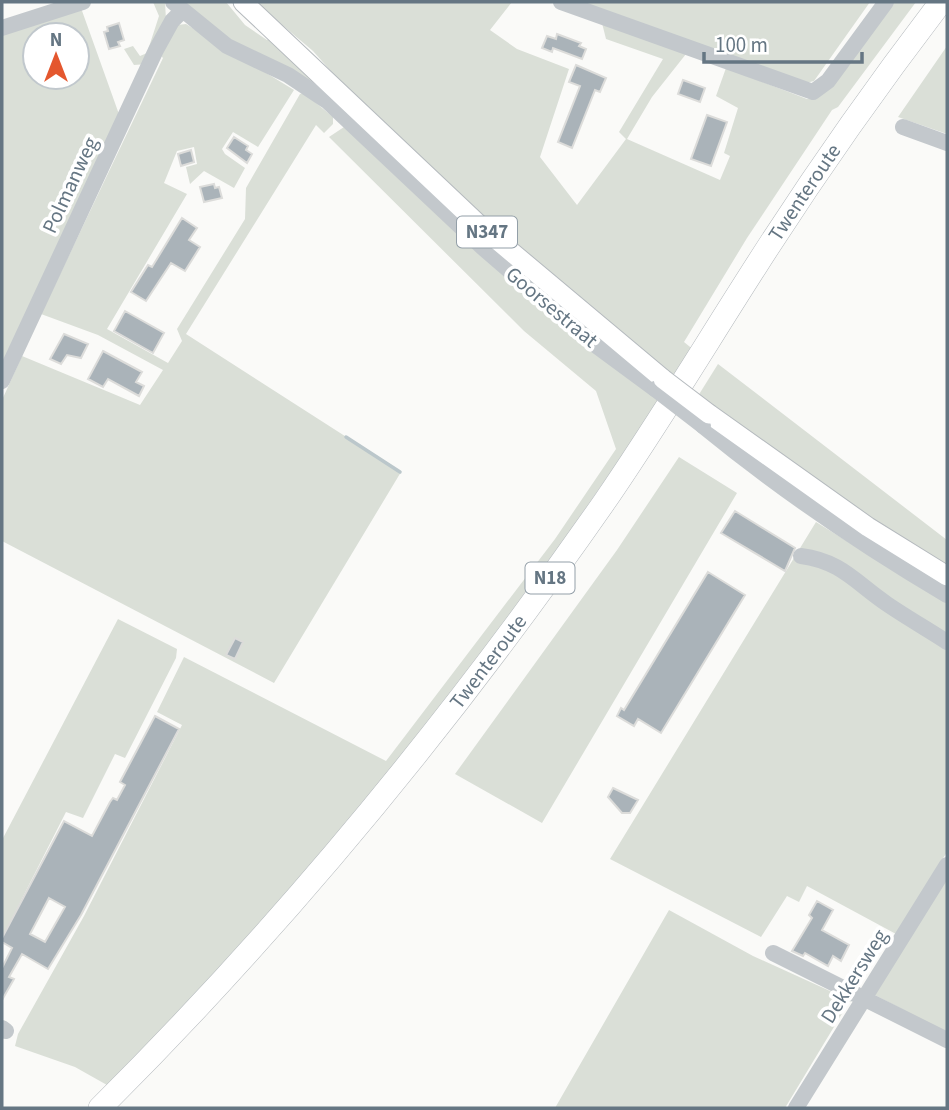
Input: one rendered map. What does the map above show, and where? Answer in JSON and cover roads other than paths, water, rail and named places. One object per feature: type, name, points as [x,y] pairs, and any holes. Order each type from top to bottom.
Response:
[{"type":"highway","name":"Twenteroute","points":[[100,1108],[198,1010],[445,720],[607,498],[800,198],[941,2]]},
{"type":"highway","name":"Twenteroute","points":[[121,1108],[214,1013],[446,746],[622,502],[814,204],[947,18]]},
{"type":"main road","name":"Goorsestraat","points":[[243,2],[478,224],[659,384],[706,420],[947,576]]},
{"type":"street","points":[[2,28],[83,2]]},
{"type":"street","points":[[561,2],[813,92],[828,80],[886,2]]},
{"type":"street","name":"Goorsestraat","points":[[177,6],[227,47],[288,75],[327,101],[551,308],[659,384]]},
{"type":"street","name":"Polmanweg","points":[[2,381],[177,6]]},
{"type":"street","points":[[903,127],[947,143]]},
{"type":"street","name":"Goorsestraat","points":[[706,420],[743,458],[850,534],[947,595]]},
{"type":"street","points":[[802,556],[817,558],[838,567],[861,581],[886,603],[947,642]]},
{"type":"street","name":"Dekkersweg","points":[[796,1108],[947,864]]},
{"type":"street","points":[[772,953],[947,1040]]},
{"type":"waterway","points":[[346,437],[400,472]]}]
